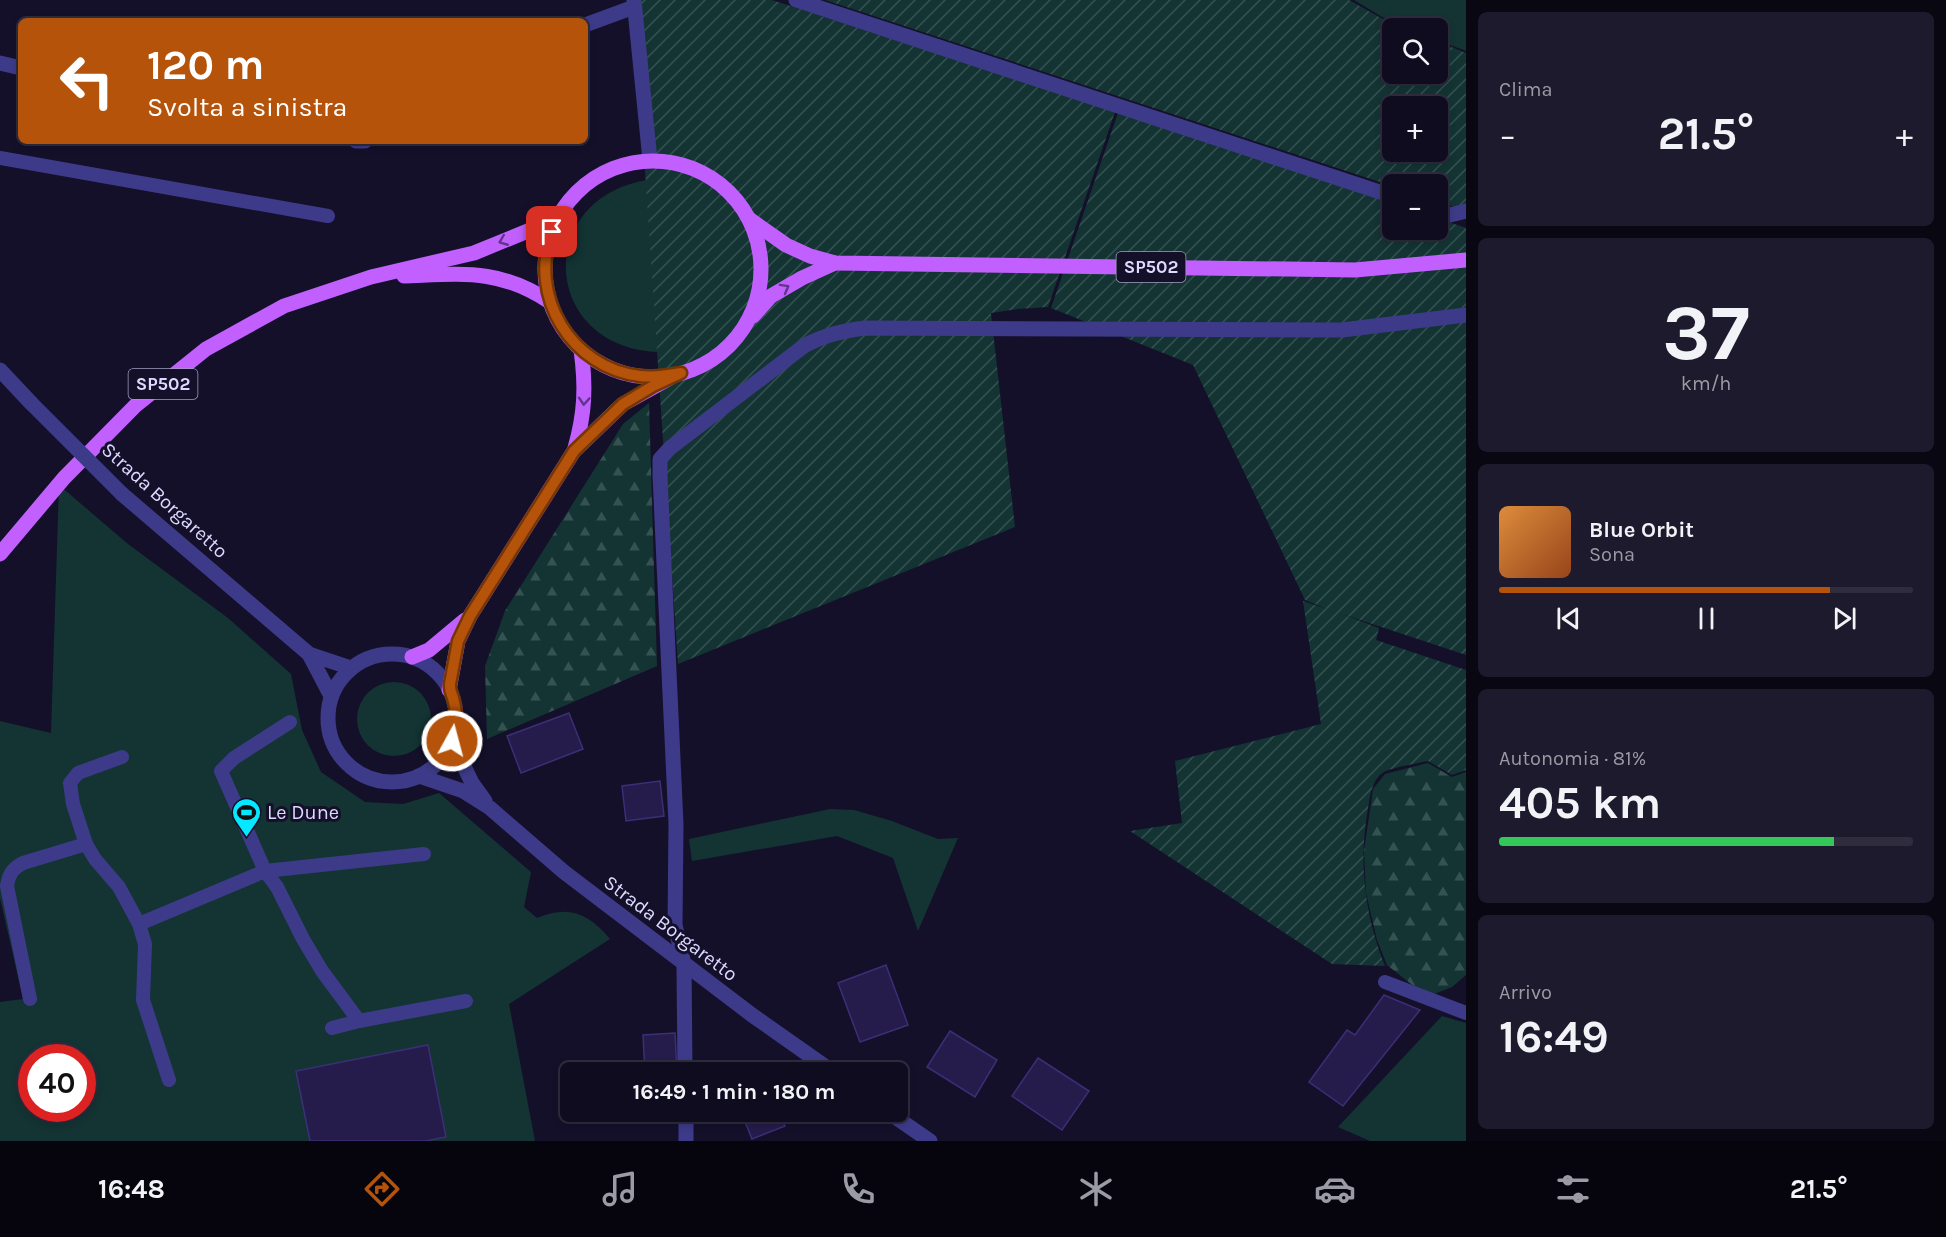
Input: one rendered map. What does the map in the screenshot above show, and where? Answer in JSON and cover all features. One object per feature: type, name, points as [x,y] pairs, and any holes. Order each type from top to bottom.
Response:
[{"type":"main road","name":"SP502","points":[[745,325],[760,283],[757,240],[749,219],[732,194],[708,176],[680,164],[650,160],[622,165],[596,177],[573,195],[557,219],[547,246],[544,274],[550,303],[562,328],[581,350],[599,363],[639,376],[660,377],[681,373],[706,362],[728,346],[771,296],[835,263]]},
{"type":"main road","name":"SP502","points":[[0,554],[64,478],[135,406],[206,349],[284,306],[371,277],[474,253],[557,219]]},
{"type":"main road","name":"SP502","points":[[749,219],[786,245],[810,256],[835,263],[1355,270],[1466,260]]},
{"type":"main road","name":"SP502","points":[[371,277],[483,275],[520,285],[550,303]]},
{"type":"main road","points":[[574,451],[582,424],[585,397],[581,350]]},
{"type":"main road","points":[[449,690],[458,641],[470,616],[574,451],[623,404],[681,373]]},
{"type":"main road","points":[[412,657],[429,650],[470,616]]},
{"type":"street","points":[[796,0],[1382,193]]},
{"type":"street","points":[[588,24],[634,3],[650,160]]},
{"type":"street","points":[[0,63],[18,67]]},
{"type":"street","points":[[1448,214],[1466,211]]},
{"type":"street","points":[[685,1062],[684,964],[675,925],[676,824],[660,476],[660,459],[670,448],[804,346],[820,337],[841,331],[865,328],[1342,330],[1466,315]]},
{"type":"street","name":"Strada Borgaretto","points":[[0,370],[122,494],[309,654],[331,696]]},
{"type":"street","name":"Strada Borgaretto","points":[[309,654],[351,668]]},
{"type":"street","points":[[390,654],[412,657],[435,671],[449,690],[456,714],[452,741],[438,763],[419,776],[396,783],[380,782],[350,767],[334,749],[328,731],[331,696],[340,680],[351,668],[373,657],[390,654]]},
{"type":"street","name":"Strada Borgaretto","points":[[452,741],[472,783],[490,808]]},
{"type":"street","name":"Strada Borgaretto","points":[[419,776],[463,791],[490,808],[564,872],[684,964],[819,1062]]},
{"type":"street","points":[[686,1122],[686,1141]]},
{"type":"street","points":[[902,1122],[930,1141]]},
{"type":"lane","points":[[0,158],[328,216]]},
{"type":"lane","points":[[290,722],[234,758],[221,771],[265,871],[277,887],[322,971],[359,1021]]},
{"type":"lane","points":[[122,757],[78,773],[70,783],[73,804],[86,844],[106,874],[119,887],[140,924],[145,944],[143,1000],[168,1080]]},
{"type":"lane","points":[[30,999],[6,886],[9,874],[14,867],[23,863],[86,844]]},
{"type":"lane","points":[[140,924],[265,871],[424,854]]},
{"type":"lane","points":[[1385,982],[1466,1013]]},
{"type":"lane","points":[[332,1028],[466,1001]]},
{"type":"green space","points":[[638,0],[772,0],[1115,112],[1048,307],[991,313],[1015,527],[678,664],[634,7]]},
{"type":"green space","points":[[825,0],[1349,0],[1382,18],[1382,84],[1448,84],[1448,46],[1466,53],[1466,211],[1448,205],[1448,174],[1382,174],[1382,183]]},
{"type":"green space","points":[[1354,0],[1466,0],[1466,51],[1448,44],[1448,18],[1382,17]]},
{"type":"green space","points":[[1118,113],[1382,200],[1382,240],[1448,240],[1448,222],[1466,228],[1466,655],[1342,614],[1379,628],[1376,640],[1466,670],[1466,770],[1452,775],[1428,761],[1398,767],[1380,775],[1371,793],[1365,829],[1365,889],[1372,928],[1385,966],[1332,964],[1130,831],[1182,823],[1175,761],[1321,724],[1303,601],[1327,609],[1305,600],[1193,365],[1051,308]]},
{"type":"green space","points":[[647,180],[659,352],[620,345],[592,327],[573,301],[566,272],[569,242],[584,214],[610,193]]},
{"type":"green space","points":[[649,403],[657,666],[487,739],[485,666],[505,611],[623,424]]},
{"type":"green space","name":"Le Dune","points":[[59,485],[128,544],[228,618],[291,674],[302,730],[321,772],[365,802],[403,804],[439,793],[531,872],[524,907],[537,918],[559,912],[577,914],[594,923],[610,939],[509,1004],[535,1141],[0,1141],[0,1002],[23,999],[0,898],[0,721],[51,733]]},
{"type":"green space","points":[[387,682],[401,682],[415,688],[425,698],[431,712],[429,733],[415,750],[401,756],[387,756],[373,750],[363,740],[357,726],[357,712],[363,698],[373,688]]},
{"type":"green space","points":[[1428,763],[1452,777],[1466,772],[1466,975],[1452,987],[1429,996],[1387,965],[1377,940],[1366,893],[1364,851],[1373,789],[1385,774]]},
{"type":"green space","points":[[830,809],[854,810],[892,821],[938,839],[958,838],[918,931],[893,858],[837,836],[692,861],[689,839]]},
{"type":"green space","points":[[1442,1016],[1466,1023],[1466,1141],[1370,1141],[1338,1127]]},
{"type":"building","points":[[569,713],[583,749],[521,773],[507,736]]},
{"type":"building","points":[[660,781],[664,816],[626,821],[622,786]]},
{"type":"building","points":[[886,965],[908,1025],[860,1042],[838,983]]},
{"type":"building","points":[[1384,995],[1420,1010],[1343,1106],[1309,1082],[1347,1030],[1355,1035]]},
{"type":"building","points":[[950,1031],[997,1060],[975,1097],[927,1067]]},
{"type":"building","points":[[675,1033],[676,1062],[644,1062],[643,1035]]},
{"type":"building","points":[[428,1045],[446,1137],[426,1141],[310,1141],[296,1071]]},
{"type":"building","points":[[1038,1058],[1089,1091],[1062,1130],[1012,1096]]},
{"type":"building","points":[[745,1122],[783,1122],[785,1126],[752,1139]]},
{"type":"place","name":"Le Dune","points":[[246,838]]},
{"type":"route","points":[[452,741],[456,714],[449,690],[458,641],[470,616],[574,451],[623,404],[681,373],[660,377],[639,376],[599,363],[581,350],[562,328],[550,303],[544,274],[547,246],[552,232]]}]
